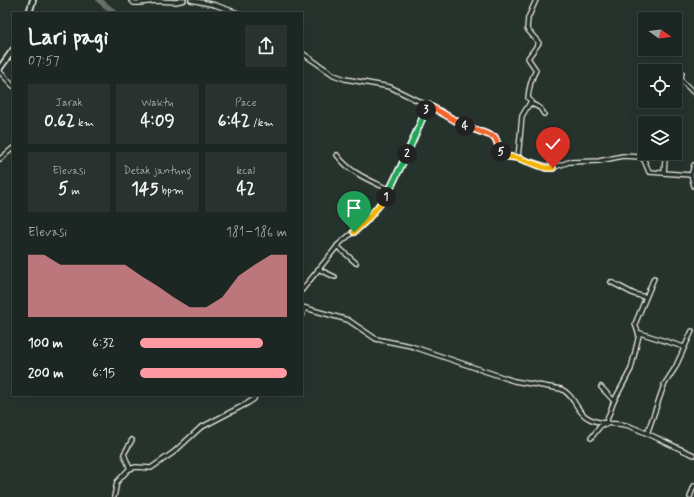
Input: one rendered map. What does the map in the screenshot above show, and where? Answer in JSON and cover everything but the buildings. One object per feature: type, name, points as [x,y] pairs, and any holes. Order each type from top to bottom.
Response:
[{"type":"main road","points":[[29,12],[33,0]]},
{"type":"main road","points":[[0,68],[12,51]]},
{"type":"street","points":[[130,0],[136,3],[156,1],[176,2],[184,0]]},
{"type":"street","points":[[190,0],[224,11]]},
{"type":"street","points":[[536,0],[527,26],[527,32],[539,43],[528,58],[536,68],[528,98],[531,101],[530,103],[540,108],[544,114]]},
{"type":"street","points":[[303,54],[334,75],[345,79],[390,87],[428,105],[463,125],[495,137],[502,155],[552,168],[569,162],[595,162],[623,156],[635,156],[644,159],[649,172],[691,175]]},
{"type":"street","points":[[0,72],[12,85]]},
{"type":"street","points":[[682,81],[694,93]]},
{"type":"street","points":[[518,158],[522,116],[530,103]]},
{"type":"street","points":[[303,289],[337,246],[366,221],[390,190],[428,105]]},
{"type":"street","points":[[0,158],[12,149]]},
{"type":"street","points":[[337,155],[344,164],[358,175],[390,190]]},
{"type":"street","points":[[664,173],[665,160]]},
{"type":"street","points":[[694,165],[691,175],[694,186]]},
{"type":"street","points":[[337,246],[356,263]]},
{"type":"street","points":[[318,269],[335,277]]},
{"type":"street","points":[[654,278],[635,324],[640,333],[684,347]]},
{"type":"street","points":[[611,282],[632,293],[645,297]]},
{"type":"street","points":[[303,308],[348,320],[376,339],[411,346],[514,381],[561,389],[568,393],[584,415],[604,424],[626,426],[694,455]]},
{"type":"street","points":[[647,434],[664,386],[677,364],[692,331]]},
{"type":"street","points":[[592,438],[604,424],[614,401],[629,374],[640,333]]},
{"type":"street","points":[[601,387],[614,401]]},
{"type":"street","points":[[114,497],[117,482],[130,469],[151,468],[179,449],[197,430],[248,403],[254,399],[255,396]]},
{"type":"street","points":[[130,469],[124,456],[125,451],[132,440]]},
{"type":"street","points":[[690,497],[694,486]]},
{"type":"waterway","points":[[99,0],[114,12]]},
{"type":"route","points":[[354,232],[371,216],[390,190],[428,105],[463,125],[495,137],[503,156],[526,160],[546,168],[553,168]]}]
